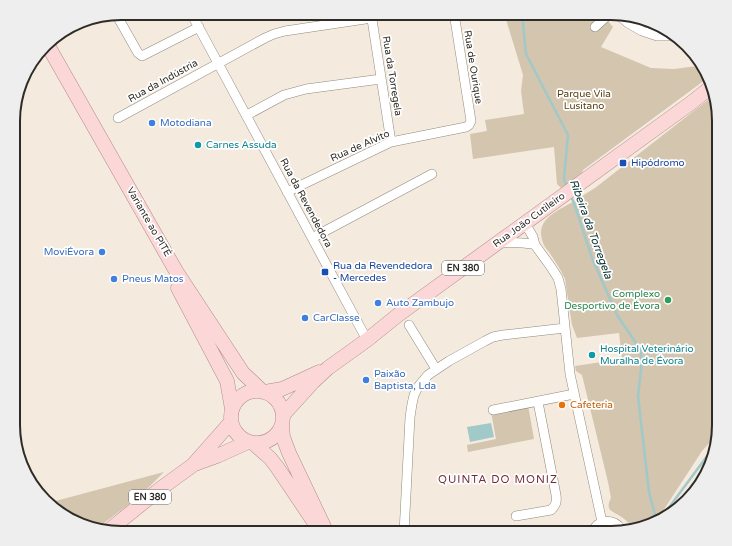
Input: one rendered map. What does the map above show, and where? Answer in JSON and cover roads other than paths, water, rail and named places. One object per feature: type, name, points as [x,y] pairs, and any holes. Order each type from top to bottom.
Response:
[{"type":"main road","name":"Variante ao PITÉ","points":[[50,49],[176,271],[243,373],[264,392]]},
{"type":"main road","name":"Variante ao PITÉ","points":[[45,54],[171,274],[227,381],[231,415]]},
{"type":"main road","name":"Rua João Cutileiro","points":[[282,420],[313,382],[328,368],[367,340],[398,315],[691,103],[707,89]]},
{"type":"main road","name":"Rua João Cutileiro","points":[[264,392],[282,389],[328,368]]},
{"type":"main road","points":[[316,526],[270,458],[242,439],[233,428],[231,415],[235,402],[248,393],[255,391],[264,392],[272,396],[281,408],[283,437],[324,526]]},
{"type":"main road","name":"EN 380","points":[[114,526],[192,465],[231,415]]},
{"type":"main road","points":[[250,443],[260,443],[273,438],[278,432],[282,420]]},
{"type":"main road","name":"EN 380","points":[[192,465],[250,443]]},
{"type":"street","points":[[119,20],[138,53],[142,56],[199,27]]},
{"type":"street","name":"Rua da Revendedora","points":[[195,20],[367,340]]},
{"type":"street","name":"Rua da Indústria","points":[[118,118],[274,34],[348,20]]},
{"type":"street","name":"Rua da Torregela","points":[[372,20],[390,142]]},
{"type":"street","name":"Rua de Ourique","points":[[455,20],[471,121],[469,125]]},
{"type":"street","points":[[595,27],[603,20]]},
{"type":"street","points":[[626,21],[642,31],[657,36],[665,36]]},
{"type":"street","points":[[247,115],[284,95],[294,92],[381,79]]},
{"type":"street","name":"Rua de Alvito","points":[[287,192],[390,142],[466,128],[469,125]]},
{"type":"street","points":[[312,238],[432,174]]},
{"type":"street","points":[[533,242],[537,214]]},
{"type":"street","points":[[523,225],[522,233],[525,240],[533,242],[558,278],[561,289],[570,374],[602,522]]},
{"type":"street","points":[[497,244],[510,242],[533,242]]},
{"type":"street","points":[[409,325],[436,369]]},
{"type":"street","points":[[404,526],[412,404],[414,395],[423,380],[436,369],[449,361],[493,337],[565,328]]},
{"type":"street","points":[[493,410],[574,394]]},
{"type":"street","points":[[516,516],[551,510],[557,501],[538,402]]},
{"type":"street","points":[[596,526],[602,522],[608,521],[614,522],[619,525]]},
{"type":"water","points":[[491,423],[494,437],[470,442],[467,427]]},
{"type":"waterway","name":"Ribeira da Torregela","points":[[523,20],[526,54],[568,135],[564,179],[567,187]]},
{"type":"waterway","name":"Ribeira da Torregela","points":[[571,196],[592,258],[617,315],[640,349],[642,361],[638,396],[649,492],[655,516]]},
{"type":"waterway","points":[[669,507],[707,456]]},
{"type":"place","name":"Motodiana","points":[[152,123]]},
{"type":"place","name":"Carnes Assuda","points":[[198,145]]},
{"type":"place","name":"Hipódromo","points":[[623,163]]},
{"type":"place","name":"MoviÉvora","points":[[102,252]]},
{"type":"place","name":"Rua da Revendedora - Mercedes","points":[[325,272]]},
{"type":"place","name":"Pneus Matos","points":[[114,279]]},
{"type":"place","name":"Complexo Desportivo de Évora","points":[[668,300]]},
{"type":"place","name":"Auto Zambujo","points":[[378,303]]},
{"type":"place","name":"CarClasse","points":[[305,318]]},
{"type":"place","name":"Hospital Veterinário Muralha de Évora","points":[[592,355]]},
{"type":"place","name":"Paixão Baptista, Lda","points":[[366,380]]},
{"type":"place","name":"Cafeteria","points":[[562,405]]},
{"type":"district","name":"QUINTA DO MONIZ","points":[[498,479]]},
{"type":"park label","name":"Parque Vila Lusitano","points":[[584,100]]}]
